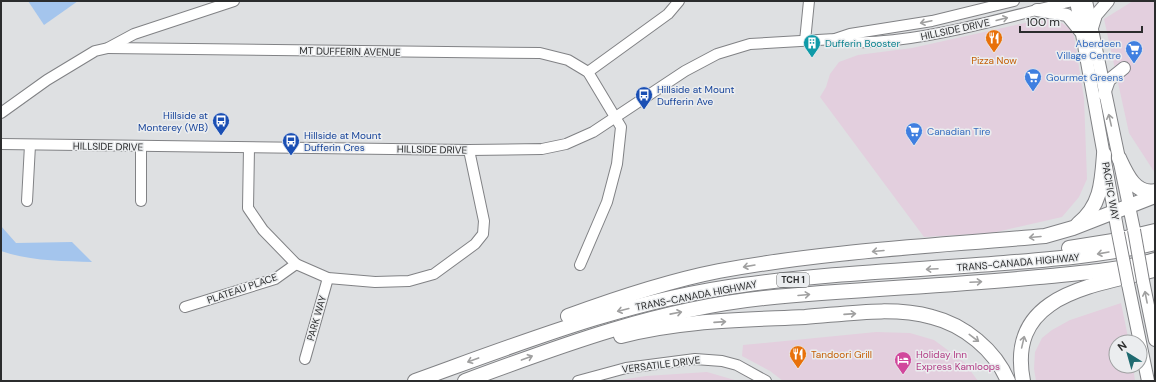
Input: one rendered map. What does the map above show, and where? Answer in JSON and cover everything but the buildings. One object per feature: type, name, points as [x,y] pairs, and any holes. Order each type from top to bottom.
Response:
[{"type":"highway","points":[[1073,228],[1087,217],[1097,203],[1102,181],[1104,154]]},
{"type":"highway","points":[[1118,158],[1132,182],[1139,189],[1155,191]]},
{"type":"highway","points":[[498,350],[557,321],[599,305],[661,286],[718,271],[795,258],[1045,236],[1073,228],[1155,196]]},
{"type":"highway","points":[[980,265],[1026,253],[1106,242],[1155,230]]},
{"type":"highway","name":"TRANS-CANADA HIGHWAY","points":[[415,381],[498,350],[602,315],[727,287],[780,281],[1061,259],[1155,242]]},
{"type":"highway","name":"TRANS-CANADA HIGHWAY","points":[[465,381],[582,338],[652,318],[737,302],[856,291],[1000,281],[1118,268],[1155,260]]},
{"type":"highway","points":[[1023,381],[1021,363],[1024,339],[1031,322],[1042,310],[1059,298],[1079,290],[1155,270]]},
{"type":"highway","points":[[544,352],[584,346],[623,335],[678,325],[872,312],[907,313],[933,317],[961,329],[990,352],[998,362],[1008,381]]},
{"type":"main road","name":"PACIFIC WAY","points":[[1075,1],[1097,59],[1134,230],[1155,340]]},
{"type":"main road","name":"PACIFIC WAY","points":[[1086,1],[1087,31],[1104,154],[1118,233],[1148,381]]},
{"type":"main road","points":[[1036,10],[1067,15],[1087,31],[1096,15],[1108,1]]},
{"type":"main road","points":[[1097,59],[1103,68],[1107,70],[1124,68],[1109,80],[1104,94]]},
{"type":"street","points":[[1,114],[47,80],[82,58],[108,48],[134,34],[234,1]]},
{"type":"street","points":[[580,265],[607,202],[617,164],[621,127],[588,72],[668,14],[679,1]]},
{"type":"street","points":[[805,41],[809,1]]},
{"type":"street","name":"HILLSIDE DRIVE","points":[[1,144],[249,148],[469,150],[542,149],[566,144],[593,132],[685,71],[717,54],[750,44],[835,38],[850,34],[932,21],[1014,1]]},
{"type":"street","name":"HILLSIDE DRIVE","points":[[835,38],[850,43],[909,38],[968,27],[1075,1]]},
{"type":"street","name":"MT DUFFERIN AVENUE","points":[[108,48],[540,53],[568,60],[588,72]]},
{"type":"street","points":[[26,201],[30,145]]},
{"type":"street","points":[[141,146],[141,201]]},
{"type":"street","points":[[249,148],[248,208],[263,230],[296,264],[328,278],[375,282],[409,281],[434,274],[475,244],[483,234],[484,222],[469,150]]},
{"type":"street","name":"PLATEAU PLACE","points":[[185,306],[275,279],[296,264]]},
{"type":"street","name":"PARK WAY","points":[[305,359],[328,278]]},
{"type":"street","name":"VERSATILE DRIVE","points":[[578,381],[626,368],[695,359],[722,361],[737,365],[766,381]]},
{"type":"shaded area","points":[[28,1],[78,1],[44,25]]},
{"type":"shaded area","name":"Aberdeen Village Centre","points":[[1133,1],[1155,1],[1155,173],[1129,133],[1104,19]]},
{"type":"shaded area","points":[[1053,19],[1070,29],[1074,36],[1084,98],[1087,179],[1079,197],[1062,217],[992,233],[924,237],[820,97],[826,87],[830,74],[839,62],[858,55],[912,48],[1038,20]]},
{"type":"shaded area","points":[[1,226],[16,243],[72,242],[92,262],[34,259],[1,251]]},
{"type":"shaded area","points":[[1121,303],[1127,334],[1108,334],[1108,374],[1134,374],[1135,381],[1036,381],[1034,369],[1035,352],[1042,338],[1052,330],[1070,320]]},
{"type":"shaded area","points":[[876,332],[910,333],[934,340],[964,362],[978,381],[783,381],[770,371],[742,356],[743,345]]},
{"type":"shaded area","points":[[707,372],[738,381],[613,381],[646,376]]},
{"type":"place","name":"Pizza Now","points":[[994,53]]},
{"type":"place","name":"Dufferin Booster","points":[[812,58]]},
{"type":"place","name":"Aberdeen Village Centre","points":[[1134,64]]},
{"type":"place","name":"Gourmet Greens","points":[[1033,92]]},
{"type":"place","name":"Hillside at Mount Dufferin Ave","points":[[644,110]]},
{"type":"place","name":"Hillside at Monterey (WB)","points":[[221,136]]},
{"type":"place","name":"Canadian Tire","points":[[914,146]]},
{"type":"place","name":"Hillside at Mount Dufferin Cres","points":[[291,156]]},
{"type":"place","name":"Tandoori Grill","points":[[798,369]]},
{"type":"place","name":"Holiday Inn Express Kamloops","points":[[903,375]]}]
